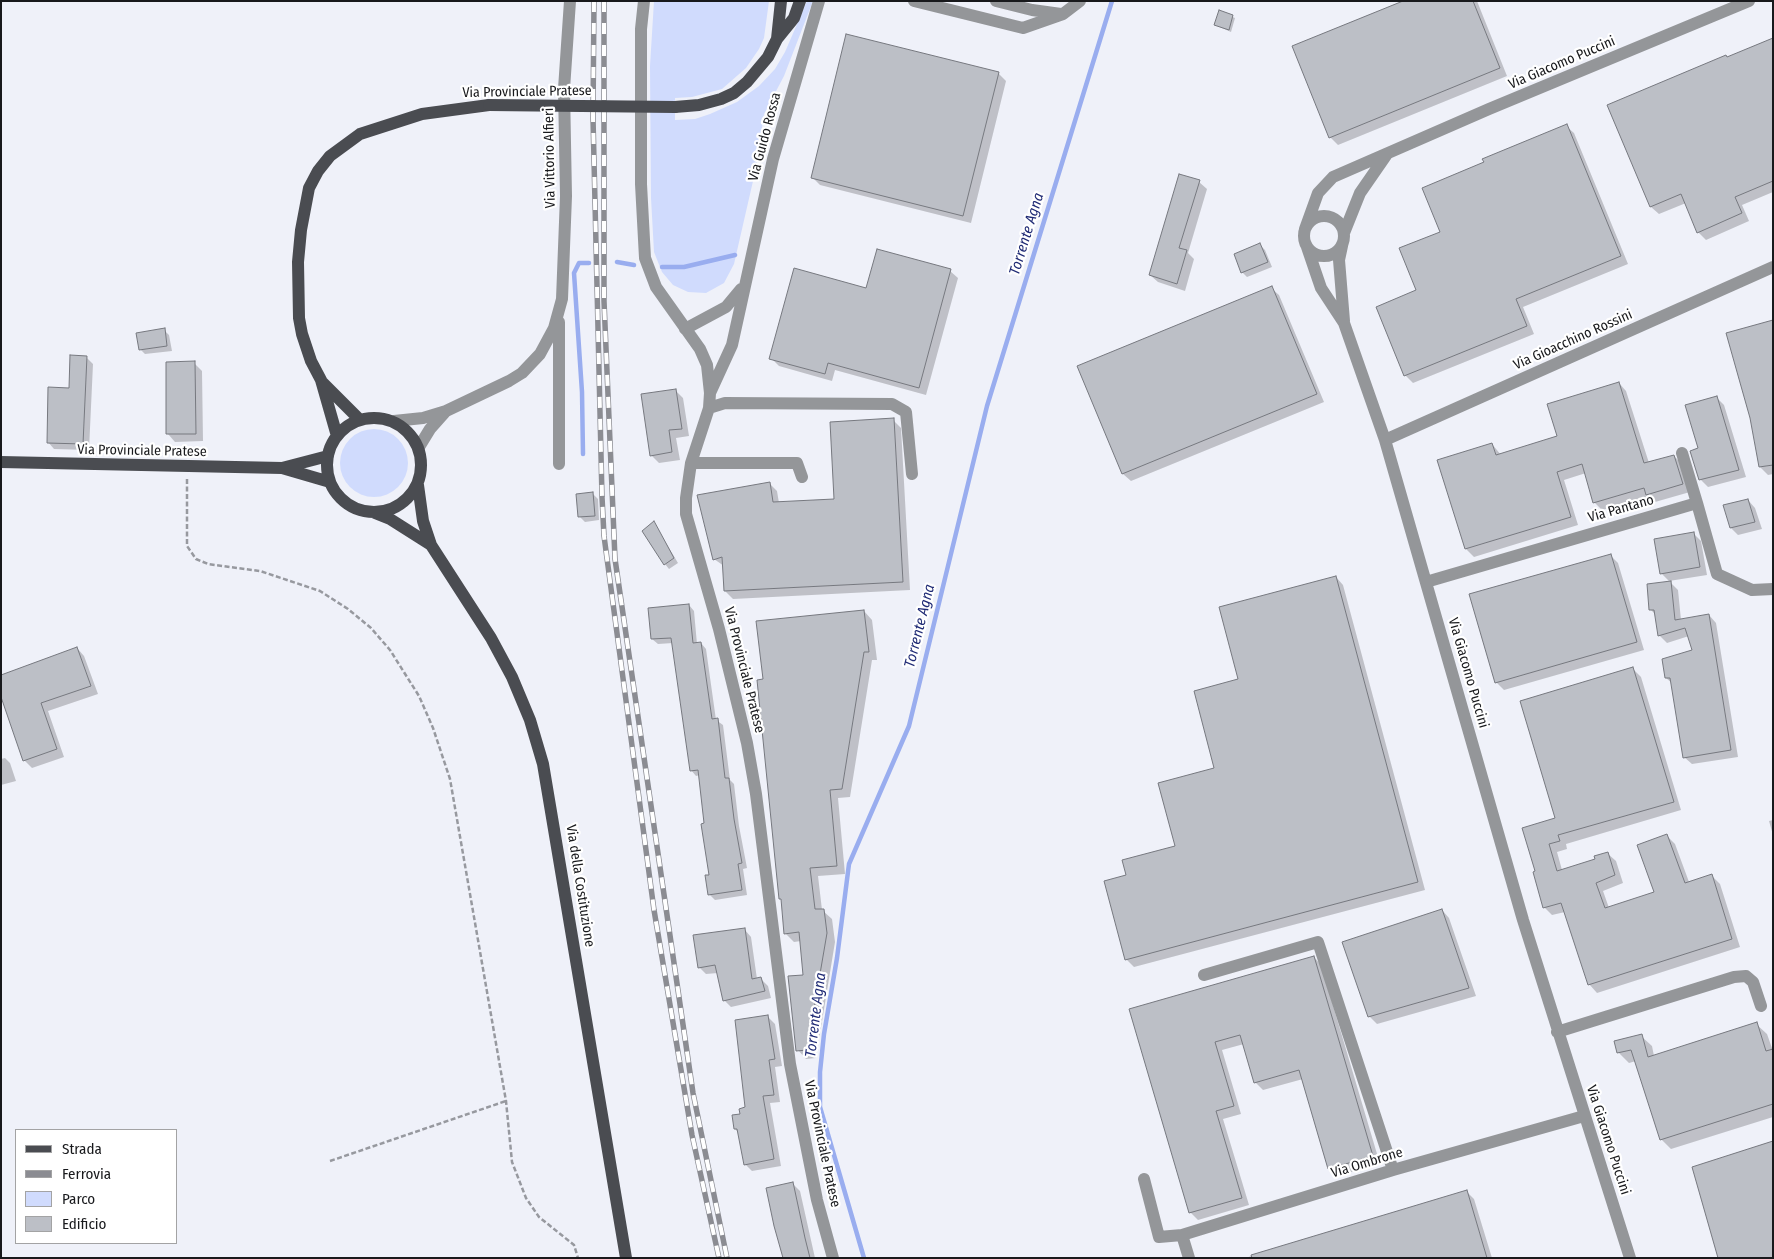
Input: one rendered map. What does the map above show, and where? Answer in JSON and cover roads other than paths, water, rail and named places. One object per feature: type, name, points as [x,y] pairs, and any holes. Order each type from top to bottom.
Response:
[{"type":"main road","name":"Via Provinciale Pratese","points":[[336,436],[320,380],[310,361],[302,334],[298,262],[309,188],[318,171],[330,156],[344,144],[367,131],[422,114],[489,105],[675,107],[699,105],[734,93],[747,82],[768,57],[777,39],[781,1]]},
{"type":"main road","points":[[777,39],[794,18],[800,1]]},
{"type":"main road","name":"Via Provinciale Pratese","points":[[320,380],[359,420]]},
{"type":"main road","points":[[382,418],[394,421],[413,436],[419,447],[422,466],[418,485],[423,521],[431,545],[390,519],[348,504],[334,491],[330,482],[328,456],[336,436],[343,429],[359,420],[382,418]]},
{"type":"main road","name":"Via Provinciale Pratese","points":[[1,462],[187,468],[282,468],[328,456]]},
{"type":"main road","name":"Via Provinciale Pratese","points":[[282,468],[330,482]]},
{"type":"main road","points":[[374,512],[387,511],[400,505],[418,485]]},
{"type":"main road","name":"Via della Costituzione","points":[[431,545],[491,638],[512,677],[530,720],[543,764],[626,1258]]},
{"type":"street","name":"Via Vittorio Alfieri","points":[[559,464],[559,314],[562,300],[566,196],[564,89],[570,1]]},
{"type":"street","name":"Via Provinciale Pratese","points":[[644,1],[641,29],[642,240],[644,258],[656,287],[700,350],[706,365],[710,394],[709,408],[691,463],[686,498],[686,514],[719,629],[746,743],[756,794],[790,1064],[817,1200],[833,1258]]},
{"type":"street","name":"Via Guido Rossa","points":[[710,394],[732,345],[774,159],[819,1]]},
{"type":"street","points":[[914,1],[1024,28],[1063,14],[1080,1]]},
{"type":"street","points":[[996,1],[1032,10],[1063,14]]},
{"type":"street","name":"Via Giacomo Puccini","points":[[1305,228],[1318,193],[1333,177],[1749,1]]},
{"type":"street","points":[[1344,233],[1338,221],[1326,216],[1314,219],[1305,228],[1304,242],[1312,252],[1325,256],[1332,255],[1342,246],[1344,233],[1360,193],[1388,154]]},
{"type":"street","name":"Via Giacomo Puccini","points":[[1342,246],[1339,260],[1344,323]]},
{"type":"street","name":"Via Giacomo Puccini","points":[[1307,247],[1321,288],[1344,323],[1385,440],[1557,1032],[1630,1258]]},
{"type":"street","name":"Via Gioacchino Rossini","points":[[1385,440],[1773,267]]},
{"type":"street","name":"Via Guido Rossa","points":[[685,329],[726,307],[736,298],[745,282]]},
{"type":"street","name":"Via Vittorio Alfieri","points":[[394,421],[423,418],[446,411],[509,382],[522,373],[540,354],[559,314]]},
{"type":"street","points":[[709,408],[725,403],[892,404],[906,412],[912,474]]},
{"type":"street","name":"Via Vittorio Alfieri","points":[[419,447],[430,429],[446,411]]},
{"type":"street","points":[[1682,453],[1717,574],[1752,590],[1773,589]]},
{"type":"street","points":[[691,463],[797,463],[802,477]]},
{"type":"street","name":"Via Pantano","points":[[1426,582],[1697,503]]},
{"type":"street","points":[[1204,975],[1318,942],[1393,1170]]},
{"type":"street","points":[[1557,1032],[1734,977],[1746,976],[1753,982],[1761,1006]]},
{"type":"street","name":"Via Ombrone","points":[[1144,1179],[1159,1237],[1182,1235],[1393,1170],[1584,1116]]},
{"type":"street","points":[[1182,1235],[1189,1258]]},
{"type":"waterway","name":"Torrente Agna","points":[[864,1258],[820,1107],[820,1072],[824,1034],[837,958],[849,864],[909,726],[987,406],[1112,1]]},
{"type":"waterway","points":[[662,267],[684,267],[735,255]]},
{"type":"waterway","points":[[617,262],[634,265]]},
{"type":"waterway","points":[[583,454],[582,392],[574,273],[579,263],[589,263]]},
{"type":"railway","points":[[594,1],[593,118],[604,536],[654,910],[692,1135],[719,1258]]},
{"type":"railway","points":[[604,1],[604,301],[615,559],[693,1093],[727,1258]]}]
